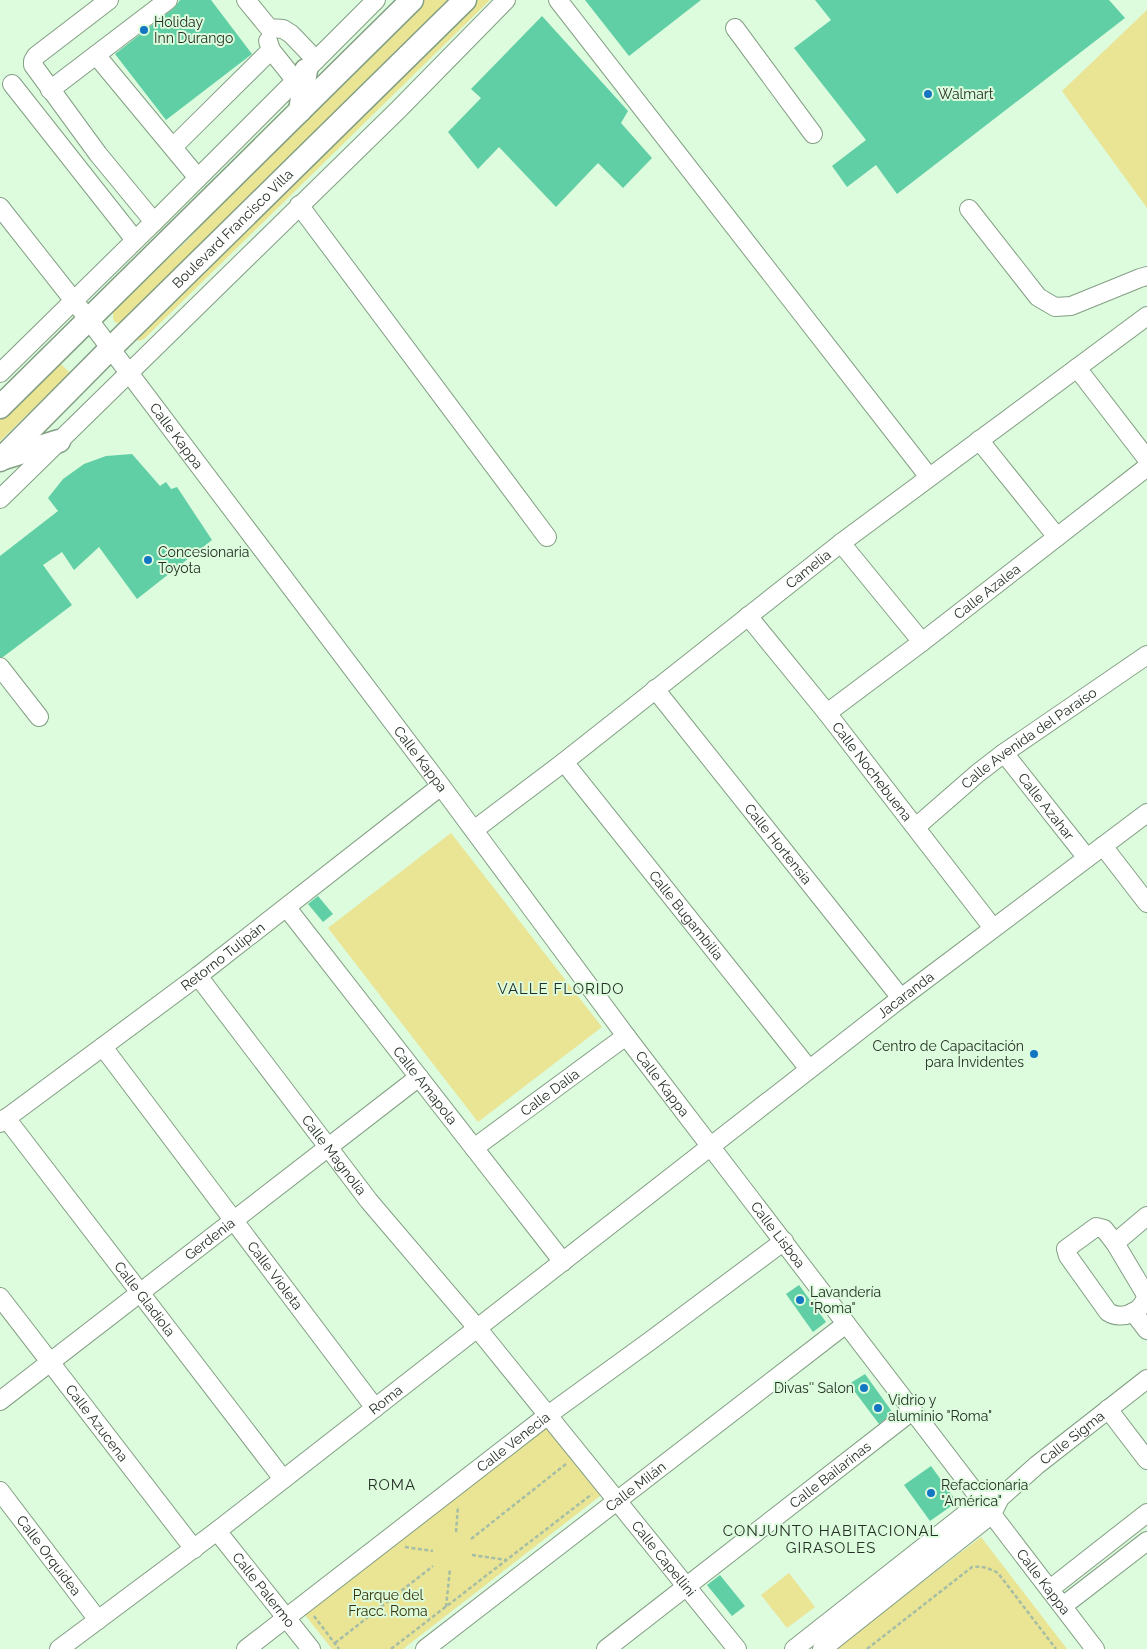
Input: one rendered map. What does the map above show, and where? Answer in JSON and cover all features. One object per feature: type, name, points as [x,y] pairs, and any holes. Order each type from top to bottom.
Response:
[{"type":"main road","points":[[0,408],[412,0]]},
{"type":"main road","name":"Boulevard Francisco Villa","points":[[0,459],[465,0]]},
{"type":"main road","points":[[300,110],[306,70]]},
{"type":"main road","points":[[0,459],[59,441]]},
{"type":"street","points":[[109,0],[36,56],[33,65],[98,154],[154,222]]},
{"type":"street","points":[[50,90],[168,0]]},
{"type":"street","points":[[246,0],[269,28],[268,40],[272,50],[306,70]]},
{"type":"street","points":[[0,373],[376,0]]},
{"type":"street","points":[[0,499],[399,108],[506,0]]},
{"type":"street","points":[[558,0],[929,477]]},
{"type":"street","points":[[269,28],[283,29],[291,34],[306,70]]},
{"type":"street","points":[[735,28],[813,134]]},
{"type":"street","points":[[173,147],[272,50]]},
{"type":"street","points":[[96,55],[198,178]]},
{"type":"street","points":[[12,84],[136,240]]},
{"type":"street","points":[[299,205],[547,536]]},
{"type":"street","name":"Calle Kappa","points":[[0,207],[89,320],[710,1146]]},
{"type":"street","points":[[969,210],[1038,297],[1056,307],[1071,306],[1147,276]]},
{"type":"street","name":"Camelia","points":[[474,830],[564,762],[841,543],[1147,316]]},
{"type":"street","points":[[1077,368],[1147,459]]},
{"type":"street","points":[[979,440],[1057,536]]},
{"type":"street","name":"Calle Azalea","points":[[827,713],[922,642],[1147,467]]},
{"type":"street","points":[[841,543],[922,642]]},
{"type":"street","name":"Calle Nochebuena","points":[[748,616],[827,713],[993,928]]},
{"type":"street","name":"Calle Avenida del Paraíso","points":[[916,827],[1004,753],[1147,655]]},
{"type":"street","points":[[0,668],[39,717]]},
{"type":"street","name":"Calle Hortensia","points":[[655,689],[901,998]]},
{"type":"street","name":"Calle Azahar","points":[[1004,753],[1087,858]]},
{"type":"street","name":"Calle Bugambilia","points":[[564,762],[809,1069]]},
{"type":"street","name":"Retorno Tulipán","points":[[3,1120],[198,976],[441,786]]},
{"type":"street","name":"Jacaranda","points":[[710,1146],[901,998],[1147,813]]},
{"type":"street","points":[[1103,846],[1147,902]]},
{"type":"street","name":"Calle Amapola","points":[[287,908],[563,1262]]},
{"type":"street","name":"Calle Magnolia","points":[[198,976],[328,1147],[412,1253],[478,1329]]},
{"type":"street","name":"Calle Dalia","points":[[474,1148],[626,1036]]},
{"type":"street","name":"Calle Violeta","points":[[103,1046],[375,1408]]},
{"type":"street","name":"Gerdenia","points":[[0,1401],[419,1077]]},
{"type":"street","name":"Calle Gladiola","points":[[3,1120],[140,1292],[283,1479]]},
{"type":"street","name":"Calle Lisboa","points":[[710,1146],[912,1411],[991,1504]]},
{"type":"street","name":"Roma","points":[[59,1649],[217,1531],[710,1146]]},
{"type":"street","points":[[1115,1243],[1147,1216]]},
{"type":"street","points":[[1096,1227],[1104,1229],[1115,1243],[1146,1295],[1146,1301],[1141,1308],[1133,1312],[1115,1316],[1108,1312],[1066,1253],[1066,1249],[1096,1227]]},
{"type":"street","name":"Calle Venecia","points":[[246,1649],[548,1415],[784,1241]]},
{"type":"street","name":"Calle Azucena","points":[[0,1298],[194,1548]]},
{"type":"street","points":[[1133,1312],[1147,1330]]},
{"type":"street","name":"Calle Milán","points":[[424,1649],[846,1324]]},
{"type":"street","name":"Calle Capellini","points":[[478,1329],[737,1649]]},
{"type":"street","name":"Calle Sigma","points":[[991,1504],[1037,1464],[1147,1380]]},
{"type":"street","points":[[1108,1410],[1147,1460]]},
{"type":"street","name":"Calle Bailarinas","points":[[606,1649],[912,1411]]},
{"type":"street","name":"Calle Orquídea","points":[[0,1491],[98,1620]]},
{"type":"street","points":[[794,1649],[991,1504]]},
{"type":"street","points":[[822,1649],[991,1504]]},
{"type":"street","name":"Calle Kappa","points":[[991,1504],[1050,1589],[1095,1649]]},
{"type":"street","points":[[1050,1589],[1147,1514]]},
{"type":"street","name":"Calle Palermo","points":[[217,1531],[311,1649]]},
{"type":"street","points":[[1063,1606],[1147,1541]]},
{"type":"path","points":[[471,1539],[569,1462]]},
{"type":"path","points":[[391,1649],[594,1493]]},
{"type":"path","points":[[456,1532],[459,1498]]},
{"type":"path","points":[[396,1546],[433,1551]]},
{"type":"path","points":[[472,1555],[507,1560]]},
{"type":"path","points":[[335,1643],[433,1566]]},
{"type":"path","points":[[867,1649],[972,1567],[981,1566],[998,1573],[1056,1649]]},
{"type":"path","points":[[446,1607],[450,1569]]},
{"type":"path","points":[[476,1584],[479,1587]]},
{"type":"path","points":[[310,1611],[340,1649]]},
{"type":"green space","points":[[418,0],[451,0],[125,322],[116,323],[113,319],[113,310],[187,241],[262,153]]},
{"type":"green space","points":[[473,0],[490,0],[144,339],[139,341],[135,339]]},
{"type":"green space","points":[[1147,10],[1147,208],[1062,91]]},
{"type":"green space","points":[[58,361],[70,373],[0,441],[0,417]]},
{"type":"green space","points":[[451,833],[602,1027],[478,1122],[328,928]]},
{"type":"green space","name":"Parque del Fracc. Roma","points":[[548,1421],[604,1493],[403,1649],[332,1649],[301,1610]]},
{"type":"green space","points":[[981,1537],[1067,1649],[835,1649]]},
{"type":"green space","points":[[789,1573],[815,1607],[787,1628],[761,1595]]},
{"type":"building","points":[[180,0],[211,0],[252,54],[166,120],[115,54],[174,8]]},
{"type":"building","points":[[585,0],[701,0],[629,56]]},
{"type":"building","name":"Walmart","points":[[815,0],[1109,0],[1125,18],[897,194],[876,165],[847,187],[832,166],[866,140],[794,48],[831,20]]},
{"type":"building","points":[[542,16],[628,111],[621,123],[652,158],[623,188],[598,163],[556,207],[499,147],[478,169],[448,132],[481,98],[471,89]]},
{"type":"building","name":"Concesionaria Toyota","points":[[132,454],[160,486],[166,482],[171,489],[177,487],[212,540],[137,599],[99,547],[74,570],[62,552],[43,565],[72,605],[3,657],[0,657],[0,556],[58,511],[48,498],[63,479],[84,464],[106,456]]},
{"type":"building","points":[[318,896],[333,914],[323,922],[308,904]]},
{"type":"building","points":[[799,1285],[826,1322],[813,1332],[786,1294]]},
{"type":"building","points":[[865,1374],[893,1413],[879,1424],[849,1384]]},
{"type":"building","name":"Refaccionaria \"América\"","points":[[931,1466],[957,1502],[930,1521],[904,1485]]},
{"type":"building","points":[[720,1575],[745,1606],[732,1616],[707,1585]]},
{"type":"place","name":"Holiday Inn Durango","points":[[144,30]]},
{"type":"place","name":"Walmart","points":[[928,94]]},
{"type":"place","name":"Concesionaria Toyota","points":[[148,560]]},
{"type":"place","name":"Centro de Capacitación para Invidentes","points":[[1034,1054]]},
{"type":"place","name":"Lavandería \"Roma\"","points":[[800,1300]]},
{"type":"place","name":"Divas'' Salon","points":[[864,1388]]},
{"type":"place","name":"Vidrio y aluminio \"Roma\"","points":[[878,1408]]},
{"type":"place","name":"Refaccionaria \"América\"","points":[[931,1493]]},
{"type":"district","name":"VALLE FLORIDO","points":[[561,989]]},
{"type":"district","name":"ROMA","points":[[392,1485]]},
{"type":"district","name":"CONJUNTO HABITACIONAL GIRASOLES","points":[[831,1540]]}]
